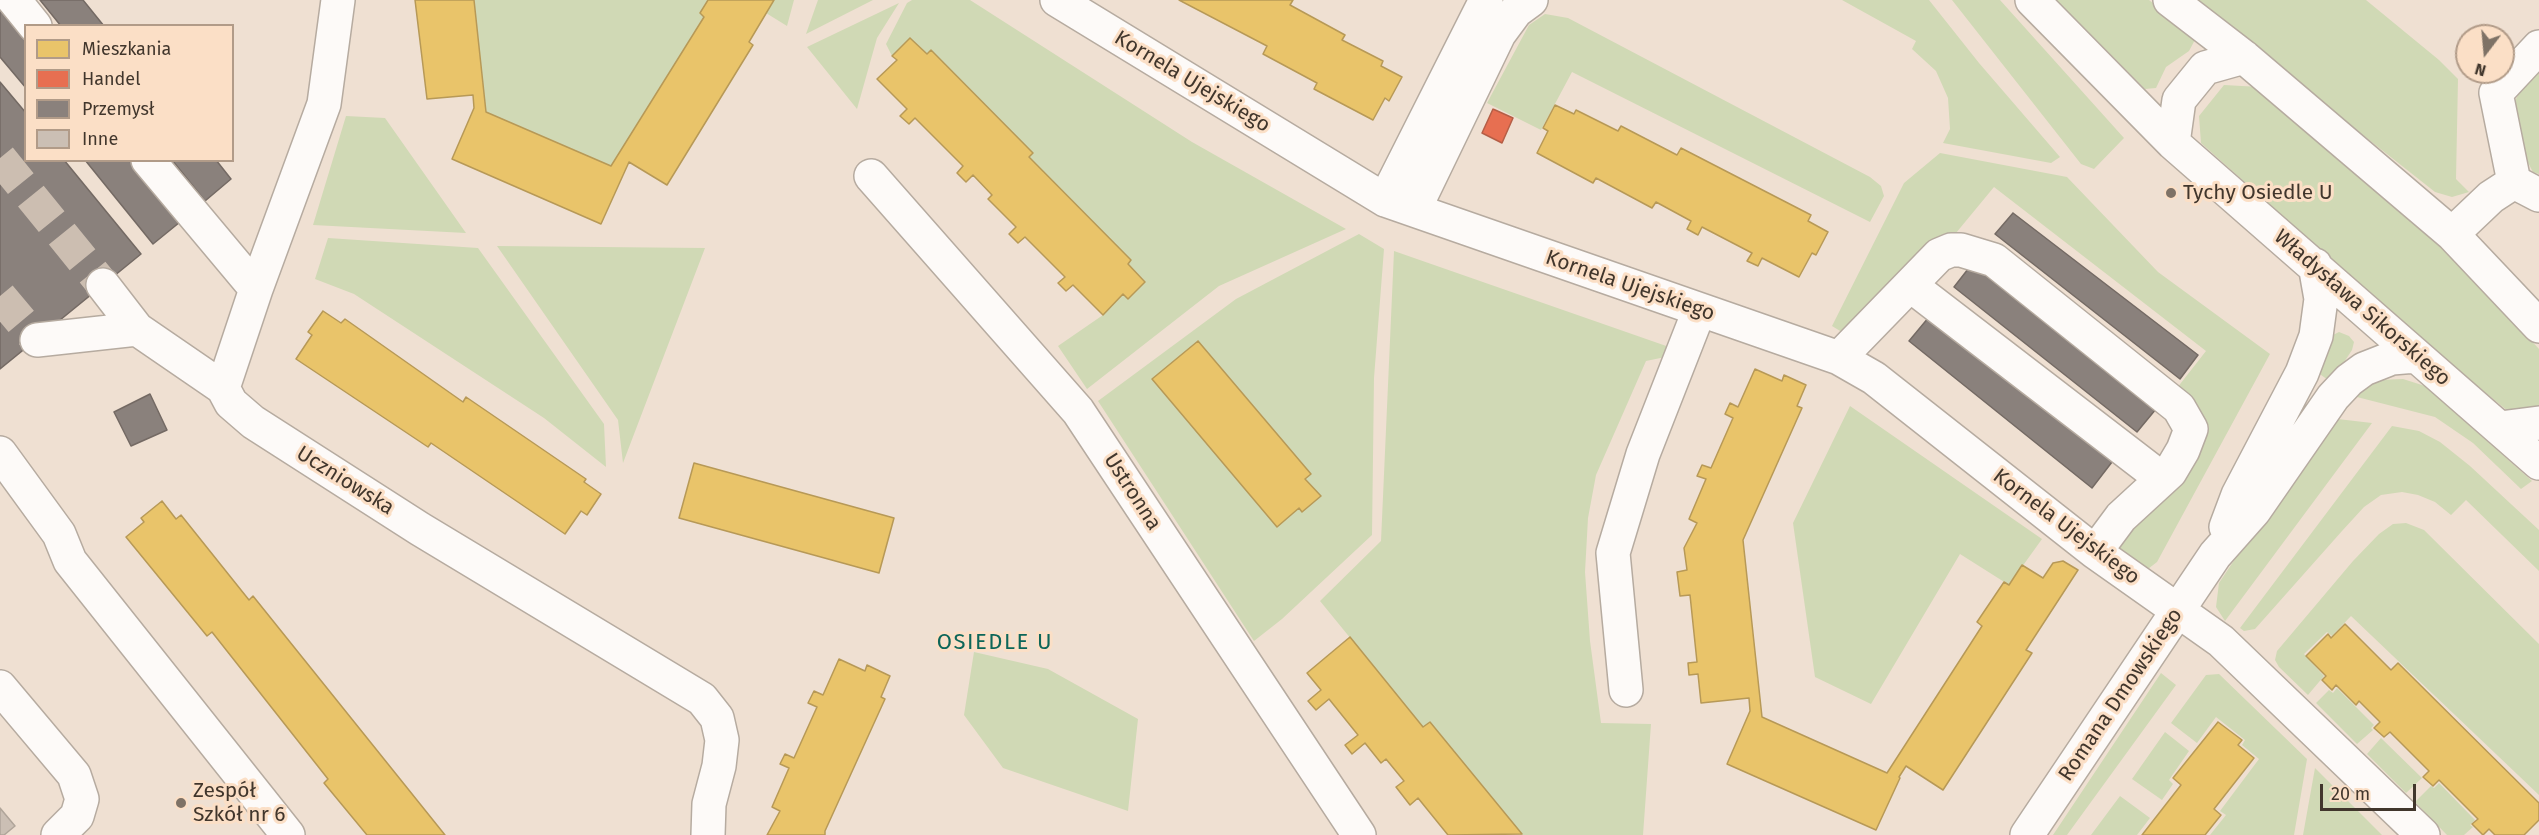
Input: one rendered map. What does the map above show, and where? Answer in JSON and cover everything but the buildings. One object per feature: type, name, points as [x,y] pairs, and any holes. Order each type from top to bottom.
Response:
[{"type":"street","points":[[14,0],[33,24]]},
{"type":"street","points":[[223,388],[256,289],[324,105],[338,0]]},
{"type":"street","name":"Kornela Ujejskiego","points":[[1057,0],[1400,205],[1839,358],[1874,378],[2095,552],[2221,641],[2422,835]]},
{"type":"street","points":[[1400,205],[1486,0]]},
{"type":"street","points":[[1400,205],[1499,34],[1516,11],[1531,0]]},
{"type":"street","name":"Władysława Sikorskiego","points":[[2032,0],[2173,142],[2539,463]]},
{"type":"street","points":[[2170,0],[2244,57],[2452,234],[2539,326]]},
{"type":"street","points":[[2452,234],[2491,197],[2526,188],[2496,93],[2539,47]]},
{"type":"street","points":[[2173,142],[2180,100],[2205,68],[2244,57]]},
{"type":"street","points":[[150,162],[256,289]]},
{"type":"street","name":"Ustronna","points":[[871,176],[1078,411],[1359,835]]},
{"type":"street","points":[[1839,358],[1940,255],[1951,250],[1961,250],[1994,260],[2179,408],[2191,429],[2184,450],[2170,472],[2121,517],[2095,552]]},
{"type":"street","name":"Romana Dmowskiego","points":[[2215,555],[2238,495],[2302,373],[2313,345],[2321,299],[2314,266]]},
{"type":"street","name":"Uczniowska","points":[[103,285],[137,329],[223,388],[231,403],[253,422],[420,529],[702,699],[717,718],[722,740],[719,766],[709,804],[708,835]]},
{"type":"street","points":[[1910,285],[2162,478]]},
{"type":"street","points":[[1626,690],[1613,553],[1643,454],[1699,311]]},
{"type":"street","points":[[37,340],[137,329]]},
{"type":"street","name":"Romana Dmowskiego","points":[[2027,835],[2215,555],[2254,511],[2333,397],[2349,380],[2378,363],[2392,358],[2416,356]]},
{"type":"street","points":[[2500,428],[2539,423]]},
{"type":"street","points":[[1,456],[59,534],[70,561],[288,835]]},
{"type":"street","points":[[0,687],[74,775],[82,799],[77,816],[58,835]]},
{"type":"green space","points":[[474,0],[708,0],[700,13],[704,17],[611,166],[486,112]]},
{"type":"green space","points":[[774,0],[794,0],[787,26],[766,13]]},
{"type":"green space","points":[[818,0],[873,0],[806,34]]},
{"type":"green space","points":[[912,0],[970,0],[1192,142],[1346,229],[1219,286],[1087,389],[1058,346],[1103,315],[1123,294],[1128,299],[1145,281],[1128,264],[1131,260],[1029,157],[1033,153],[931,50],[927,54],[910,38],[892,56],[886,44],[907,3]]},
{"type":"green space","points":[[1842,0],[1929,0],[1979,63],[2060,157],[2051,163],[1943,143],[1950,129],[1948,98],[1936,71],[1912,49],[1916,41]]},
{"type":"green space","points":[[1952,0],[2000,0],[2124,138],[2094,169],[2081,164]]},
{"type":"green space","points":[[2056,0],[2149,0],[2197,36],[2189,51],[2166,67],[2156,88],[2145,89]]},
{"type":"green space","points":[[2192,0],[2366,0],[2439,60],[2455,76],[2455,84],[2458,84],[2456,179],[2469,192],[2452,197],[2435,192]]},
{"type":"green space","points":[[899,3],[877,38],[857,109],[807,47]]},
{"type":"green space","points":[[1545,14],[1568,18],[1870,177],[1881,186],[1884,196],[1870,222],[1572,72],[1541,130],[1487,103],[1529,25]]},
{"type":"green space","points":[[2539,71],[2539,174],[2533,172],[2525,157],[2508,115],[2518,95]]},
{"type":"green space","points":[[2224,85],[2260,87],[2439,241],[2539,349],[2539,407],[2509,412],[2426,344],[2201,143],[2199,116]]},
{"type":"green space","points":[[346,116],[385,118],[466,233],[313,225]]},
{"type":"green space","points":[[1940,153],[2067,177],[2158,272],[2270,354],[2157,562],[2144,572],[2114,547],[2173,477],[2177,388],[2206,351],[1994,187],[1956,233],[1939,239],[1850,337],[1832,326],[1904,183]]},
{"type":"green space","points":[[1359,234],[1384,249],[1374,378],[1372,535],[1282,619],[1254,641],[1098,401],[1236,299]]},
{"type":"green space","points":[[328,238],[478,248],[604,424],[606,467],[544,418],[354,294],[315,279]]},
{"type":"green space","points":[[497,246],[705,248],[623,463],[618,420]]},
{"type":"green space","points":[[1394,251],[1672,348],[1670,356],[1646,361],[1596,475],[1588,518],[1585,572],[1590,641],[1601,723],[1651,724],[1643,835],[1520,835],[1521,833],[1430,722],[1423,727],[1320,601],[1381,541]]},
{"type":"green space","points":[[2339,332],[2349,336],[2354,342],[2352,350],[2331,382],[2314,370],[2329,337]]},
{"type":"green space","points":[[2403,379],[2425,386],[2532,481],[2521,489],[2473,443],[2435,417],[2353,396],[2360,387],[2378,380]]},
{"type":"green space","points":[[1850,406],[2042,539],[2009,585],[1960,554],[1871,704],[1815,677],[1793,523]]},
{"type":"green space","points":[[2329,418],[2372,423],[2225,621],[2216,607],[2219,583]]},
{"type":"green space","points":[[2392,426],[2419,431],[2440,442],[2470,466],[2539,530],[2539,571],[2466,500],[2451,515],[2435,502],[2418,495],[2402,492],[2381,495],[2364,507],[2255,629],[2244,631],[2240,628]]},
{"type":"green space","points":[[2406,523],[2424,530],[2539,644],[2539,795],[2351,616],[2332,636],[2327,632],[2304,654],[2324,676],[2308,695],[2279,667],[2275,660],[2277,651],[2353,561],[2379,534],[2393,524]]},
{"type":"green space","points":[[974,652],[1048,669],[1138,719],[1128,811],[1003,768],[964,715]]},
{"type":"green space","points":[[2161,673],[2176,685],[2067,835],[2053,835]]},
{"type":"green space","points":[[2219,674],[2307,759],[2294,835],[2210,835],[2226,815],[2220,811],[2259,759],[2242,745],[2245,740],[2216,717],[2197,743],[2171,723],[2206,675]]},
{"type":"green space","points":[[2337,688],[2374,725],[2371,728],[2373,730],[2357,744],[2316,703],[2329,690],[2333,693]]},
{"type":"green space","points":[[2165,732],[2189,751],[2169,780],[2173,784],[2162,800],[2132,779]]},
{"type":"green space","points":[[2381,738],[2422,778],[2406,793],[2367,754]]},
{"type":"green space","points":[[2315,768],[2382,835],[2303,835]]},
{"type":"green space","points":[[2439,783],[2475,820],[2470,825],[2473,827],[2464,835],[2447,835],[2415,802],[2431,786],[2434,788]]},
{"type":"green space","points":[[2120,796],[2150,818],[2137,835],[2091,835]]},
{"type":"tunnel","points":[[0,158],[103,285]]},
{"type":"tunnel","points":[[0,296],[37,340]]},
{"type":"place","name":"Tychy Osiedle U","points":[[2171,193]]},
{"type":"place","name":"Zespół Szkół nr 6","points":[[181,803]]},
{"type":"district","name":"OSIEDLE U","points":[[995,643]]}]
